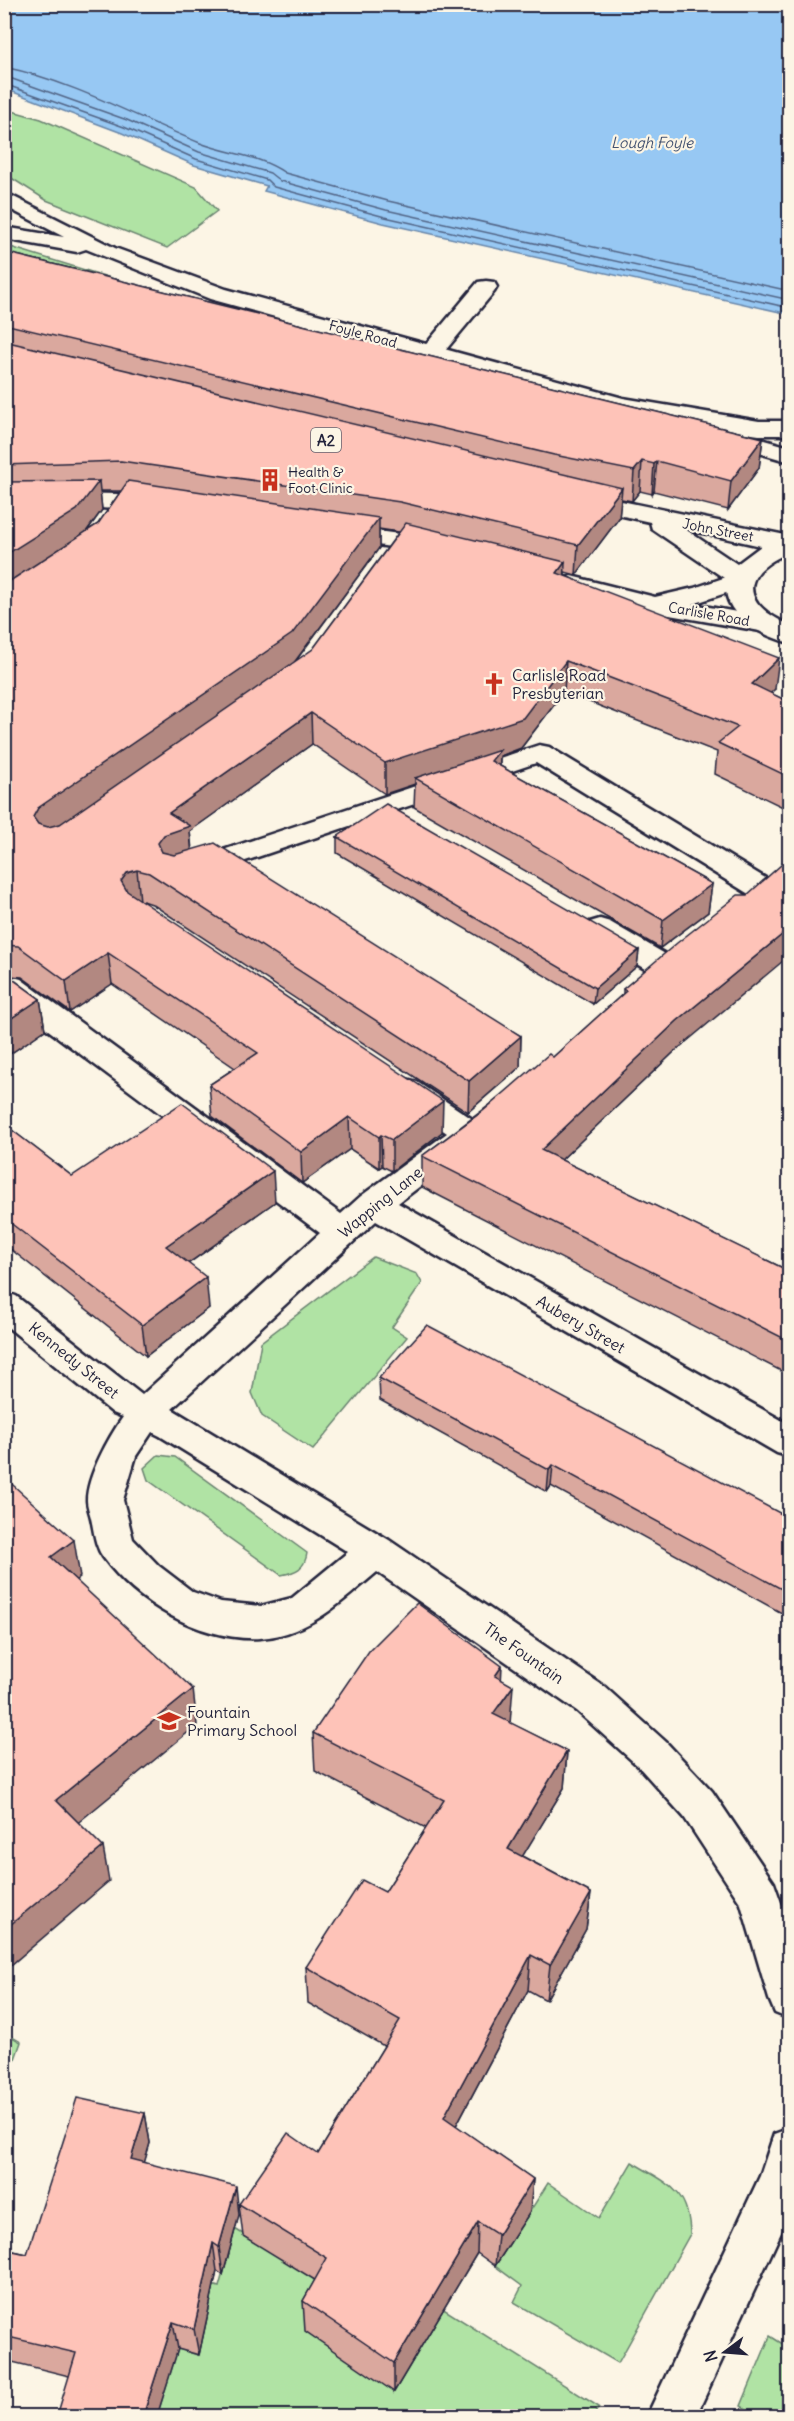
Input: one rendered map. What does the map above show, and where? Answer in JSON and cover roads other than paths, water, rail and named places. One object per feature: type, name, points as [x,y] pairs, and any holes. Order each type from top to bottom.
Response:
[{"type":"main road","name":"Foyle Road","points":[[4,198],[108,252],[218,294],[621,405],[789,455]]},
{"type":"main road","name":"Foyle Road","points":[[4,233],[108,252]]},
{"type":"main road","points":[[431,353],[486,287]]},
{"type":"main road","name":"Foyle Road","points":[[621,405],[759,428],[789,428]]},
{"type":"main road","name":"John Street","points":[[560,495],[649,516],[788,543]]},
{"type":"main road","points":[[4,503],[86,499],[123,500],[179,509]]},
{"type":"main road","points":[[104,528],[123,500]]},
{"type":"main road","name":"John Street","points":[[649,516],[738,579]]},
{"type":"main road","points":[[305,528],[392,551],[453,555]]},
{"type":"main road","points":[[788,543],[765,551],[747,564],[738,579],[737,590],[743,604],[766,624],[789,635]]},
{"type":"main road","name":"Carlisle Road","points":[[552,579],[652,604],[766,624]]},
{"type":"main road","name":"Carlisle Road","points":[[652,604],[699,595],[738,579]]},
{"type":"main road","points":[[177,875],[539,753],[772,880],[734,910]]},
{"type":"main road","points":[[386,805],[416,822]]},
{"type":"main road","points":[[579,917],[661,965]]},
{"type":"main road","points":[[635,988],[688,944]]},
{"type":"main road","points":[[10,986],[343,1232]]},
{"type":"main road","points":[[380,1072],[470,1132]]},
{"type":"main road","name":"Wapping Lane","points":[[376,1551],[303,1611],[261,1622],[220,1618],[180,1603],[146,1577],[116,1546],[105,1500],[119,1452],[145,1413],[373,1204],[470,1132],[496,1109]]},
{"type":"main road","name":"Aubery Street","points":[[373,1204],[789,1443]]},
{"type":"main road","name":"Kennedy Street","points":[[4,1305],[126,1403],[145,1413]]},
{"type":"main road","name":"The Fountain","points":[[145,1413],[173,1426],[376,1551],[591,1699],[652,1754],[698,1804],[759,1896],[789,1999]]},
{"type":"main road","points":[[671,2416],[782,2181],[789,2150]]},
{"type":"water","name":"Lough Foyle","points":[[4,5],[789,5],[789,314],[383,223],[264,191],[267,186],[194,165],[122,133],[5,89]]},
{"type":"place","name":"Health & Foot Clinic","points":[[270,480]]},
{"type":"place","name":"Carlisle Road Presbyterian","points":[[494,684]]},
{"type":"place","name":"Fountain Primary School","points":[[169,1721]]}]
